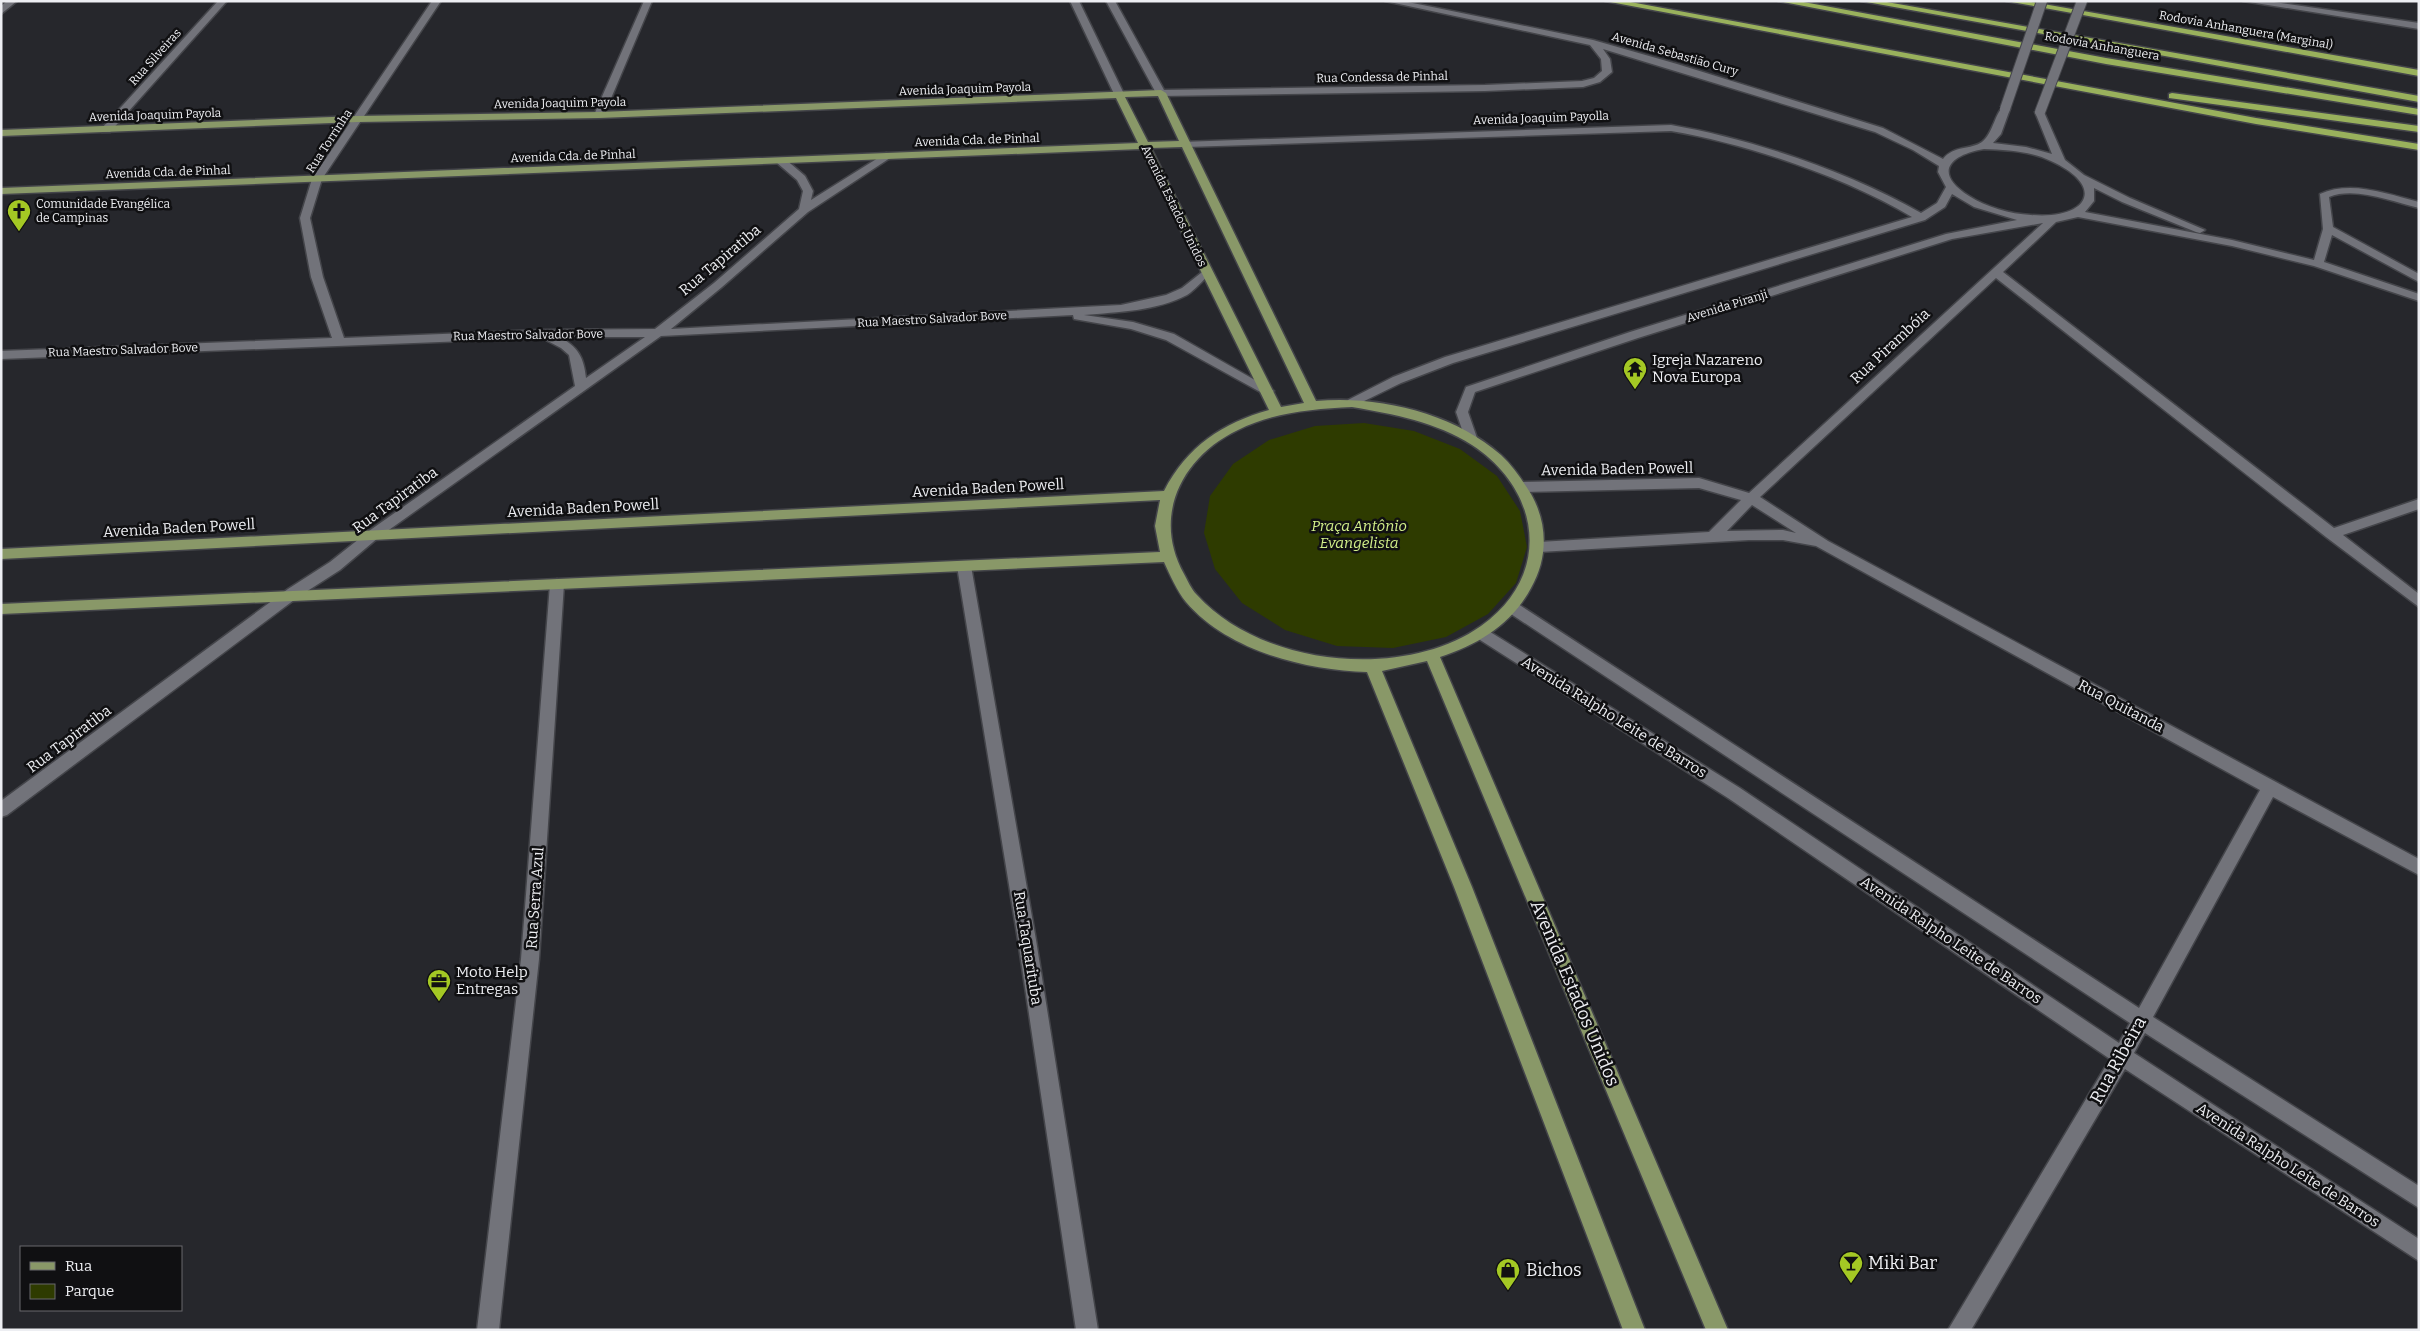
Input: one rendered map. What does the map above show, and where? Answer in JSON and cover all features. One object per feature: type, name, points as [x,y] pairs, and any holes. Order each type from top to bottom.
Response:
[{"type":"highway","points":[[1609,1],[2256,122],[2419,147]]},
{"type":"highway","name":"Rodovia Anhanguera","points":[[1782,1],[2106,61],[2419,112]]},
{"type":"highway","name":"Rodovia Anhanguera","points":[[1865,1],[2419,99]]},
{"type":"highway","name":"Rodovia Anhanguera (Marginal)","points":[[2010,1],[2419,73]]},
{"type":"highway","points":[[1892,55],[2296,114],[2419,129]]},
{"type":"main road","name":"Rua Condessa de Pinhal","points":[[1120,96],[1161,94]]},
{"type":"main road","points":[[1161,94],[1311,404]]},
{"type":"main road","name":"Avenida Joaquim Payola","points":[[1,133],[358,119],[599,115],[1120,96]]},
{"type":"main road","name":"Avenida Estados Unidos","points":[[1120,96],[1276,410]]},
{"type":"main road","name":"Avenida Joaquim Payolla","points":[[1145,146],[1186,144]]},
{"type":"main road","name":"Avenida Cda. de Pinhal","points":[[1,191],[1145,146]]},
{"type":"main road","points":[[1352,403],[1399,409],[1436,421],[1471,438],[1500,461],[1521,487],[1535,516],[1539,547],[1531,578],[1513,608],[1482,634],[1432,656],[1372,666],[1302,659],[1240,636],[1193,600],[1166,557],[1162,526],[1167,495],[1190,458],[1197,452],[1228,429],[1276,410],[1311,404],[1352,403]]},
{"type":"main road","name":"Avenida Baden Powell","points":[[1,554],[1167,495]]},
{"type":"main road","points":[[1,609],[294,593],[557,584],[1166,557]]},
{"type":"main road","name":"Avenida Estados Unidos","points":[[1432,656],[1717,1330]]},
{"type":"main road","points":[[1372,666],[1463,887],[1634,1330]]},
{"type":"street","points":[[1,11],[12,1]]},
{"type":"street","name":"Rua Silveiras","points":[[106,130],[223,1]]},
{"type":"street","name":"Rua Torrinha","points":[[339,342],[317,277],[306,218],[317,179],[437,1]]},
{"type":"street","points":[[599,115],[648,1]]},
{"type":"street","name":"Avenida Estados Unidos","points":[[1074,1],[1120,96]]},
{"type":"street","points":[[1110,1],[1161,94]]},
{"type":"street","name":"Avenida Sebastião Cury","points":[[1389,1],[1593,43],[1879,130],[1917,148],[1943,164]]},
{"type":"street","points":[[1984,146],[1996,134],[2042,1]]},
{"type":"street","points":[[2060,162],[2046,132],[2040,112],[2082,1]]},
{"type":"street","points":[[2247,1],[2419,26]]},
{"type":"street","name":"Rua Condessa de Pinhal","points":[[1161,94],[1485,88],[1583,84],[1597,80],[1607,72],[1608,63],[1604,55],[1593,43]]},
{"type":"street","name":"Avenida Joaquim Payolla","points":[[1186,144],[1671,128],[1697,132],[1829,173],[1869,188],[1922,218]]},
{"type":"street","points":[[2083,178],[2089,188],[2090,198],[2086,207],[2076,213],[2053,219],[2037,219],[2012,216],[1987,209],[1967,199],[1951,187],[1944,175],[1943,164],[1948,157],[1957,151],[1984,146],[2023,149],[2060,162],[2083,178],[2126,200],[2232,243]]},
{"type":"street","name":"Rua Tapiratiba","points":[[1,810],[294,593],[335,566],[374,534],[658,333],[718,285],[804,210],[886,156]]},
{"type":"street","points":[[780,160],[801,178],[808,191],[804,210]]},
{"type":"street","name":"Avenida Piranji","points":[[1352,403],[1398,380],[1449,360],[1922,218],[1941,205],[1951,187]]},
{"type":"street","points":[[2318,264],[2328,229],[2324,196],[2331,191],[2347,190],[2419,205]]},
{"type":"street","points":[[2076,213],[2232,243],[2318,264],[2419,298]]},
{"type":"street","name":"Avenida Piranji","points":[[1471,438],[1462,412],[1470,390],[1634,335],[1950,236],[2037,219]]},
{"type":"street","name":"Rua Pirambóia","points":[[1751,498],[1994,271],[2053,219]]},
{"type":"street","points":[[2328,229],[2419,279]]},
{"type":"street","points":[[1994,271],[2419,602]]},
{"type":"street","name":"Rua Maestro Salvador Bove","points":[[1,355],[539,334],[658,333],[1054,313],[1167,300],[1184,292],[1206,272]]},
{"type":"street","name":"Rua Maestro Salvador Bove","points":[[1054,313],[1132,326],[1170,337],[1268,391]]},
{"type":"street","points":[[539,334],[564,343],[574,352],[578,360],[581,386]]},
{"type":"street","name":"Avenida Baden Powell","points":[[1521,487],[1699,483],[1751,498]]},
{"type":"street","points":[[1539,547],[1712,538],[1751,498]]},
{"type":"street","name":"Rua Quitanda","points":[[1751,498],[1823,544],[2419,868]]},
{"type":"street","points":[[2331,534],[2419,504]]},
{"type":"street","name":"Rua Quitanda","points":[[1712,538],[1783,535],[1823,544]]},
{"type":"street","name":"Rua Taquarituba","points":[[964,566],[1027,940],[1087,1330]]},
{"type":"street","name":"Rua Serra Azul","points":[[488,1330],[530,959],[557,584]]},
{"type":"street","points":[[1513,608],[2141,1020],[2419,1198]]},
{"type":"street","name":"Avenida Ralpho Leite de Barros","points":[[1482,634],[1734,792],[2122,1056],[2419,1251]]},
{"type":"street","name":"Rua Ribeira","points":[[1959,1330],[2122,1056],[2270,786]]},
{"type":"green space","name":"Praça Antônio Evangelista","points":[[1364,423],[1414,431],[1460,449],[1497,476],[1520,511],[1527,547],[1516,583],[1488,614],[1446,637],[1393,648],[1337,646],[1285,630],[1242,603],[1215,569],[1204,533],[1210,496],[1233,464],[1269,440],[1315,426]]},
{"type":"place","name":"Comunidade Evangélica de Campinas","points":[[19,232]]},
{"type":"place","name":"Igreja Nazareno Nova Europa","points":[[1635,390]]},
{"type":"place","name":"Moto Help Entregas","points":[[439,1002]]},
{"type":"place","name":"Miki Bar","points":[[1851,1284]]},
{"type":"place","name":"Bichos","points":[[1508,1291]]}]
